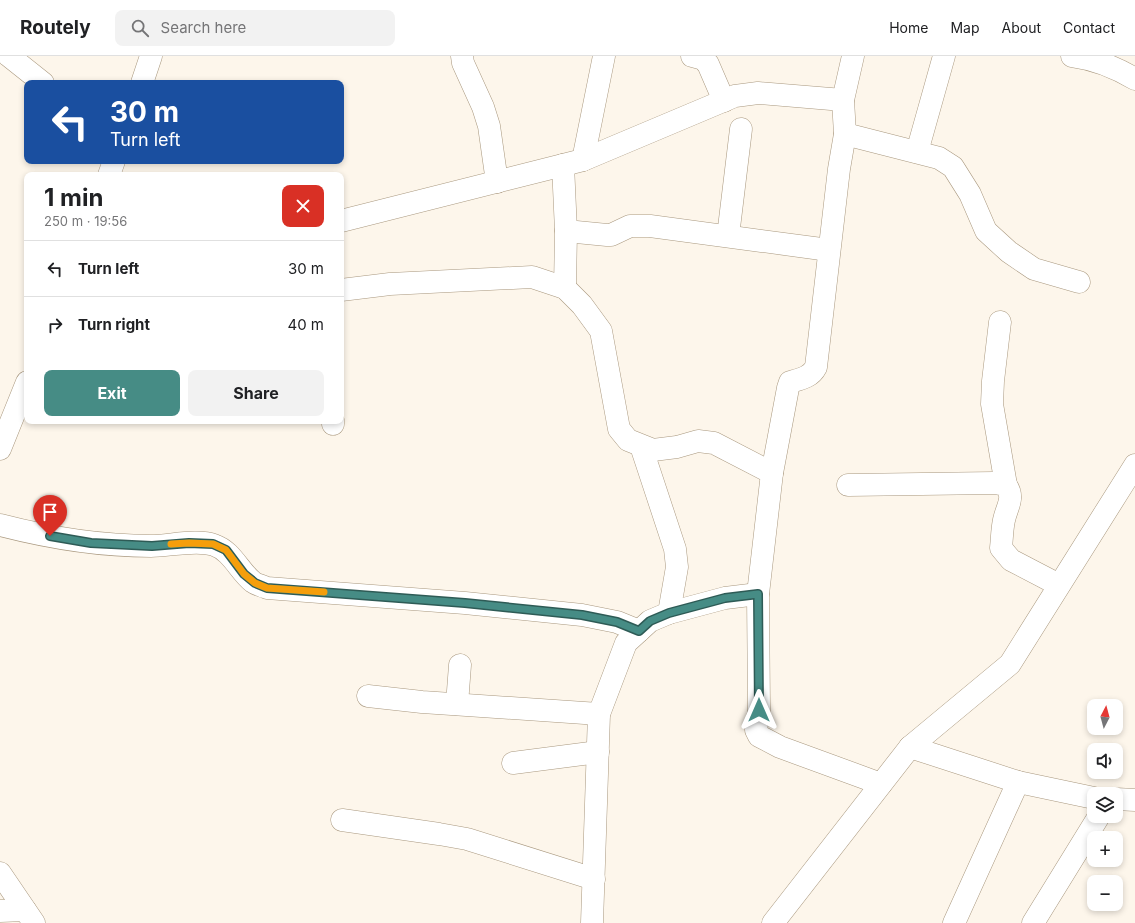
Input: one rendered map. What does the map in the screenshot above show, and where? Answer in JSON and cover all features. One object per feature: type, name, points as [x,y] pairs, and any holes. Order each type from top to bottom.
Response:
[{"type":"street","points":[[9,56],[39,80]]},
{"type":"street","points":[[143,80],[151,56]]},
{"type":"street","points":[[462,56],[463,63],[483,107],[489,126],[497,182]]},
{"type":"street","points":[[565,288],[566,231],[573,162],[604,56]]},
{"type":"street","points":[[692,56],[703,59],[708,64],[724,101]]},
{"type":"street","points":[[853,56],[843,100],[845,134],[839,169],[816,367],[813,373],[790,382],[772,473],[758,594],[759,710],[756,730],[759,736],[780,747],[881,784]]},
{"type":"street","points":[[917,152],[944,56]]},
{"type":"street","points":[[1072,56],[1087,58],[1105,64],[1124,72],[1135,79]]},
{"type":"street","points":[[344,221],[573,162],[735,96],[758,93],[843,100]]},
{"type":"street","points":[[728,236],[741,129]]},
{"type":"street","points":[[845,134],[939,158],[953,167],[970,194],[986,231],[1009,252],[1034,269],[1079,282]]},
{"type":"street","points":[[566,231],[611,235],[630,226],[650,226],[829,250]]},
{"type":"street","points":[[344,290],[390,284],[532,277],[565,288],[582,305],[601,331],[618,428],[628,440],[653,450],[677,447],[698,441],[714,443],[772,473]]},
{"type":"street","points":[[1000,322],[993,381],[992,404],[1006,484],[1010,491],[1010,504],[1004,519],[1001,548],[1011,560],[1059,585]]},
{"type":"street","points":[[0,448],[24,389]]},
{"type":"street","points":[[641,446],[676,549],[677,567],[669,613]]},
{"type":"street","points":[[773,923],[910,747],[1010,664],[1135,465]]},
{"type":"street","points":[[848,485],[1006,484]]},
{"type":"street","points":[[0,525],[23,531],[91,543],[152,546],[189,543],[213,544],[226,550],[244,574],[255,583],[267,588],[465,603],[582,615],[617,622],[639,631]]},
{"type":"street","points":[[592,923],[599,714],[626,643],[650,621],[669,613],[725,598],[758,594]]},
{"type":"street","points":[[457,704],[460,665]]},
{"type":"street","points":[[368,696],[599,714]]},
{"type":"street","points":[[910,747],[1018,782],[1087,797]]},
{"type":"street","points":[[513,763],[598,752]]},
{"type":"street","points":[[954,923],[1018,782]]},
{"type":"street","points":[[1123,799],[1135,800]]},
{"type":"street","points":[[342,820],[467,839],[594,879]]},
{"type":"street","points":[[1033,923],[1095,823]]},
{"type":"street","points":[[0,874],[29,917]]},
{"type":"street","points":[[0,911],[29,917]]},
{"type":"slow traffic","points":[[171,544],[213,544],[226,550],[244,574],[255,583],[267,588],[324,592]]},
{"type":"route","points":[[50,536],[91,543],[152,546],[189,543],[213,544],[226,550],[244,574],[255,583],[267,588],[465,603],[582,615],[617,622],[639,631],[650,621],[669,613],[725,598],[758,594],[759,710]]}]
